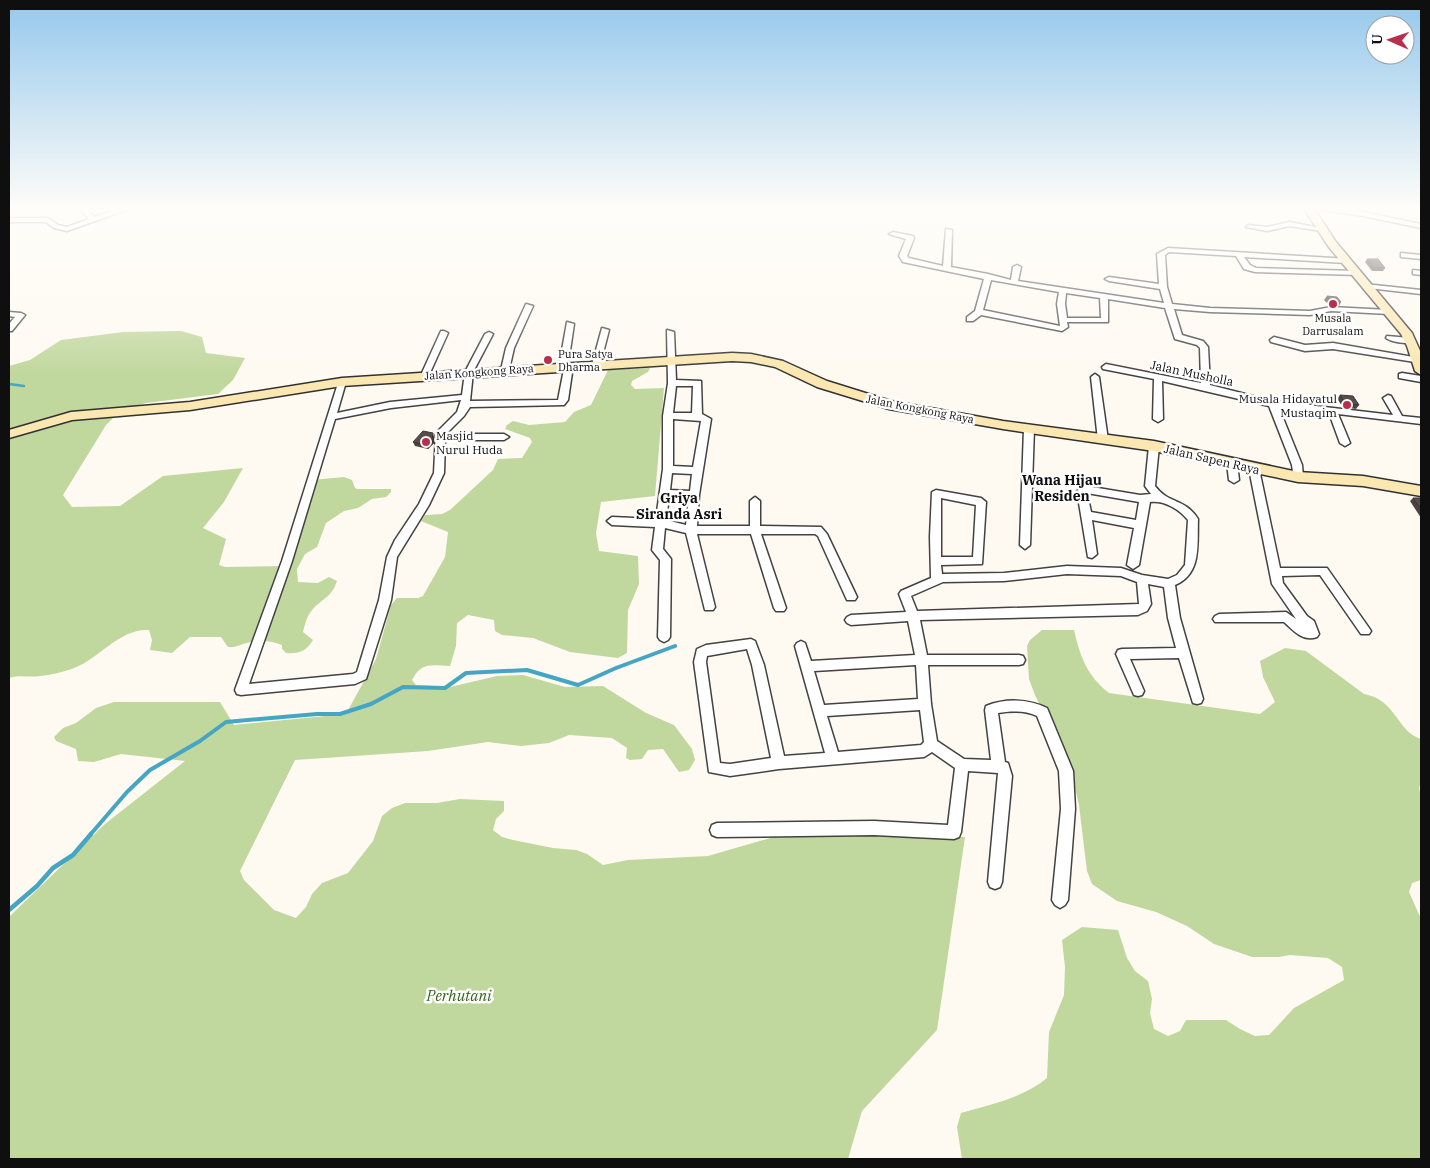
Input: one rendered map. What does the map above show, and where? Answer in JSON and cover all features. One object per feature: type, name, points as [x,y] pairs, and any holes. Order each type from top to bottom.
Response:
[{"type":"street","points":[[929,265],[1014,283],[1169,306],[1210,310],[1310,313],[1331,308],[1389,312]]},
{"type":"street","points":[[1162,265],[1163,287],[1178,337],[1200,343],[1204,347],[1206,388]]},
{"type":"street","points":[[1247,265],[1251,269],[1356,273]]},
{"type":"street","points":[[1282,265],[1287,271]]},
{"type":"street","points":[[1349,265],[1389,312],[1410,341],[1421,368]]},
{"type":"street","points":[[1014,283],[1017,267]]},
{"type":"street","points":[[970,319],[979,312],[988,276]]},
{"type":"street","points":[[1109,279],[1163,287]]},
{"type":"street","points":[[1131,283],[1131,301]]},
{"type":"street","points":[[1368,286],[1421,292]]},
{"type":"street","points":[[979,312],[1055,328],[1064,327],[1061,304],[1064,290]]},
{"type":"street","points":[[1063,320],[1105,320],[1104,297]]},
{"type":"street","points":[[506,370],[510,348],[529,306]]},
{"type":"street","points":[[9,314],[21,315],[9,328]]},
{"type":"street","points":[[331,417],[390,405],[466,400],[561,403],[563,400],[570,324]]},
{"type":"street","points":[[596,365],[605,330]]},
{"type":"street","points":[[664,637],[666,559],[657,550],[668,469],[668,416],[672,383],[670,332]]},
{"type":"street","points":[[425,375],[444,333]]},
{"type":"street","points":[[342,382],[287,561],[241,690],[348,680],[356,679],[362,675],[387,593],[392,557],[424,506],[439,473],[443,429],[461,414],[466,400],[470,372],[489,334]]},
{"type":"street","points":[[1390,338],[1410,341]]},
{"type":"street","points":[[1274,340],[1305,348],[1333,346],[1421,368]]},
{"type":"street","name":"Jalan Kongkong Raya","points":[[9,434],[62,418],[91,412],[190,406],[342,382],[470,372],[732,357],[765,360],[822,384],[889,405],[1003,424]]},
{"type":"street","name":"Jalan Musholla","points":[[1106,368],[1206,388],[1272,404],[1421,421]]},
{"type":"street","points":[[1402,376],[1421,379]]},
{"type":"street","points":[[1095,377],[1103,440]]},
{"type":"street","points":[[1158,378],[1158,419]]},
{"type":"street","points":[[672,383],[698,383],[697,416]]},
{"type":"street","points":[[1388,398],[1399,418]]},
{"type":"street","points":[[1272,404],[1297,465],[1298,477]]},
{"type":"street","points":[[1332,410],[1345,443]]},
{"type":"street","points":[[668,416],[697,416],[706,419],[697,471],[691,530],[709,607]]},
{"type":"street","name":"Jalan Sapen Raya","points":[[1003,424],[1154,446],[1298,477],[1406,487],[1421,492]]},
{"type":"street","points":[[1025,545],[1029,428]]},
{"type":"street","points":[[441,437],[504,436]]},
{"type":"street","points":[[995,882],[1005,776],[1003,767],[962,765],[931,744],[925,704],[922,660],[913,616],[906,594],[940,579],[1004,577],[1067,570],[1121,572],[1142,579],[1169,583],[1181,578],[1190,566],[1193,519],[1184,508],[1158,496],[1150,486],[1154,446]]},
{"type":"street","points":[[1232,463],[1234,480]]},
{"type":"street","points":[[668,469],[697,471]]},
{"type":"street","points":[[1219,619],[1286,618],[1308,635],[1314,634],[1310,624],[1303,619],[1278,584],[1254,469]]},
{"type":"street","points":[[1092,554],[1082,493],[1084,489],[1115,496],[1145,498],[1158,496]]},
{"type":"street","points":[[664,493],[694,495]]},
{"type":"street","points":[[935,561],[978,561],[981,502],[936,494],[934,545],[935,561],[940,579]]},
{"type":"street","points":[[1133,565],[1145,498]]},
{"type":"street","points":[[755,501],[755,531],[780,608]]},
{"type":"street","points":[[1085,515],[1140,525]]},
{"type":"street","points":[[612,521],[661,523],[691,530],[818,530],[822,534],[851,597]]},
{"type":"street","points":[[1276,572],[1322,571],[1365,631]]},
{"type":"street","points":[[851,620],[913,616],[1138,610],[1143,608],[1145,604],[1142,579]]},
{"type":"street","points":[[1169,583],[1174,618],[1197,699]]},
{"type":"street","points":[[779,763],[758,665],[750,644],[706,650],[701,653],[700,662],[714,768],[730,770],[779,763],[924,751],[931,744]]},
{"type":"street","points":[[801,646],[833,760]]},
{"type":"street","points":[[1138,691],[1122,654],[1184,653]]},
{"type":"street","points":[[806,666],[922,660],[1019,660]]},
{"type":"street","points":[[819,710],[925,704]]},
{"type":"street","points":[[999,767],[991,710],[996,707],[1026,707],[1036,708],[1042,712],[1066,771],[1068,809],[1060,900]]},
{"type":"street","points":[[717,830],[867,828],[954,832],[962,765]]},
{"type":"green space","points":[[181,331],[202,337],[206,353],[245,358],[233,380],[218,394],[146,403],[121,410],[106,425],[63,495],[72,507],[120,506],[163,476],[243,468],[224,502],[203,528],[226,539],[219,565],[225,567],[286,566],[312,480],[344,477],[352,480],[357,489],[391,489],[391,492],[386,497],[372,499],[358,508],[344,511],[326,523],[317,547],[305,554],[297,569],[298,582],[318,583],[329,577],[337,581],[330,594],[311,611],[305,623],[303,632],[313,640],[302,651],[286,653],[282,649],[282,645],[267,641],[255,641],[228,647],[221,637],[190,637],[172,653],[150,650],[152,640],[149,630],[129,634],[93,658],[70,669],[44,676],[17,676],[9,678],[9,366],[30,360],[61,340],[123,332]]},
{"type":"green space","name":"Perhutani","points":[[650,368],[648,372],[632,381],[631,385],[635,389],[664,388],[655,496],[601,502],[596,533],[599,551],[638,556],[639,584],[628,610],[627,653],[618,658],[570,652],[533,638],[502,635],[495,631],[494,620],[468,615],[457,623],[456,646],[450,666],[432,665],[423,667],[415,674],[412,680],[416,685],[450,687],[497,676],[523,675],[565,687],[603,686],[646,713],[674,725],[692,749],[695,760],[689,770],[679,772],[663,749],[648,750],[642,759],[630,760],[626,758],[627,748],[612,738],[569,735],[549,743],[521,746],[488,742],[428,751],[295,760],[240,871],[244,880],[274,910],[296,918],[322,883],[348,873],[373,841],[382,816],[392,808],[405,803],[437,803],[460,799],[504,801],[504,811],[496,819],[493,830],[502,837],[553,848],[576,850],[587,854],[603,865],[628,860],[708,856],[791,832],[965,837],[937,1030],[862,1111],[848,1159],[9,1159],[9,917],[105,824],[185,761],[121,754],[94,762],[78,761],[76,749],[56,741],[54,737],[63,728],[76,723],[96,708],[114,702],[220,702],[234,725],[346,714],[376,659],[391,605],[397,598],[418,598],[423,596],[445,557],[448,532],[421,521],[425,515],[442,514],[450,510],[493,470],[498,459],[522,458],[532,442],[530,438],[505,429],[513,421],[529,425],[565,422],[574,412],[591,405],[608,370]]},
{"type":"green space","points":[[1042,630],[1074,630],[1086,665],[1095,680],[1109,693],[1260,714],[1275,702],[1263,677],[1260,661],[1285,648],[1306,651],[1364,694],[1375,697],[1383,702],[1406,729],[1421,739],[1421,782],[1419,788],[1421,797],[1421,880],[1412,883],[1409,892],[1421,919],[1421,1159],[962,1159],[957,1127],[961,1113],[1028,1091],[1047,1078],[1049,1032],[1064,995],[1065,967],[1062,940],[1082,927],[1118,930],[1127,958],[1135,971],[1148,981],[1152,999],[1150,1013],[1154,1029],[1168,1036],[1180,1031],[1186,1020],[1226,1020],[1255,1036],[1269,1035],[1294,1008],[1344,980],[1342,967],[1328,958],[1290,955],[1252,957],[1214,944],[1187,926],[1156,912],[1117,901],[1092,884],[1087,871],[1079,805],[1071,771],[1029,679],[1027,646],[1030,640]]},
{"type":"building","points":[[1372,265],[1382,265],[1385,268],[1374,267]]},
{"type":"building","points":[[1327,296],[1337,297],[1341,302],[1331,302]]},
{"type":"building","points":[[1340,395],[1353,396],[1359,405],[1345,404]]},
{"type":"building","points":[[423,431],[433,433],[432,439],[427,445],[413,442]]},
{"type":"building","points":[[1413,498],[1421,498],[1421,509]]},
{"type":"waterway","points":[[9,384],[24,386]]},
{"type":"waterway","points":[[90,835],[127,792],[150,770],[200,741],[226,722],[317,714],[340,714],[371,704],[403,687],[445,688],[466,673],[527,670],[578,685],[616,668],[675,646]]},
{"type":"waterway","points":[[9,910],[37,886],[53,868],[73,855],[91,834]]},
{"type":"place","name":"Musala Darrusalam","points":[[1333,304]]},
{"type":"place","name":"Pura Satya Dharma","points":[[548,360]]},
{"type":"place","name":"Musala Hidayatul Mustaqim","points":[[1347,405]]},
{"type":"place","name":"Masjid Nurul Huda","points":[[426,442]]},
{"type":"district","name":"Wana Hijau Residen","points":[[1062,488]]},
{"type":"district","name":"Griya Siranda Asri","points":[[679,506]]}]
